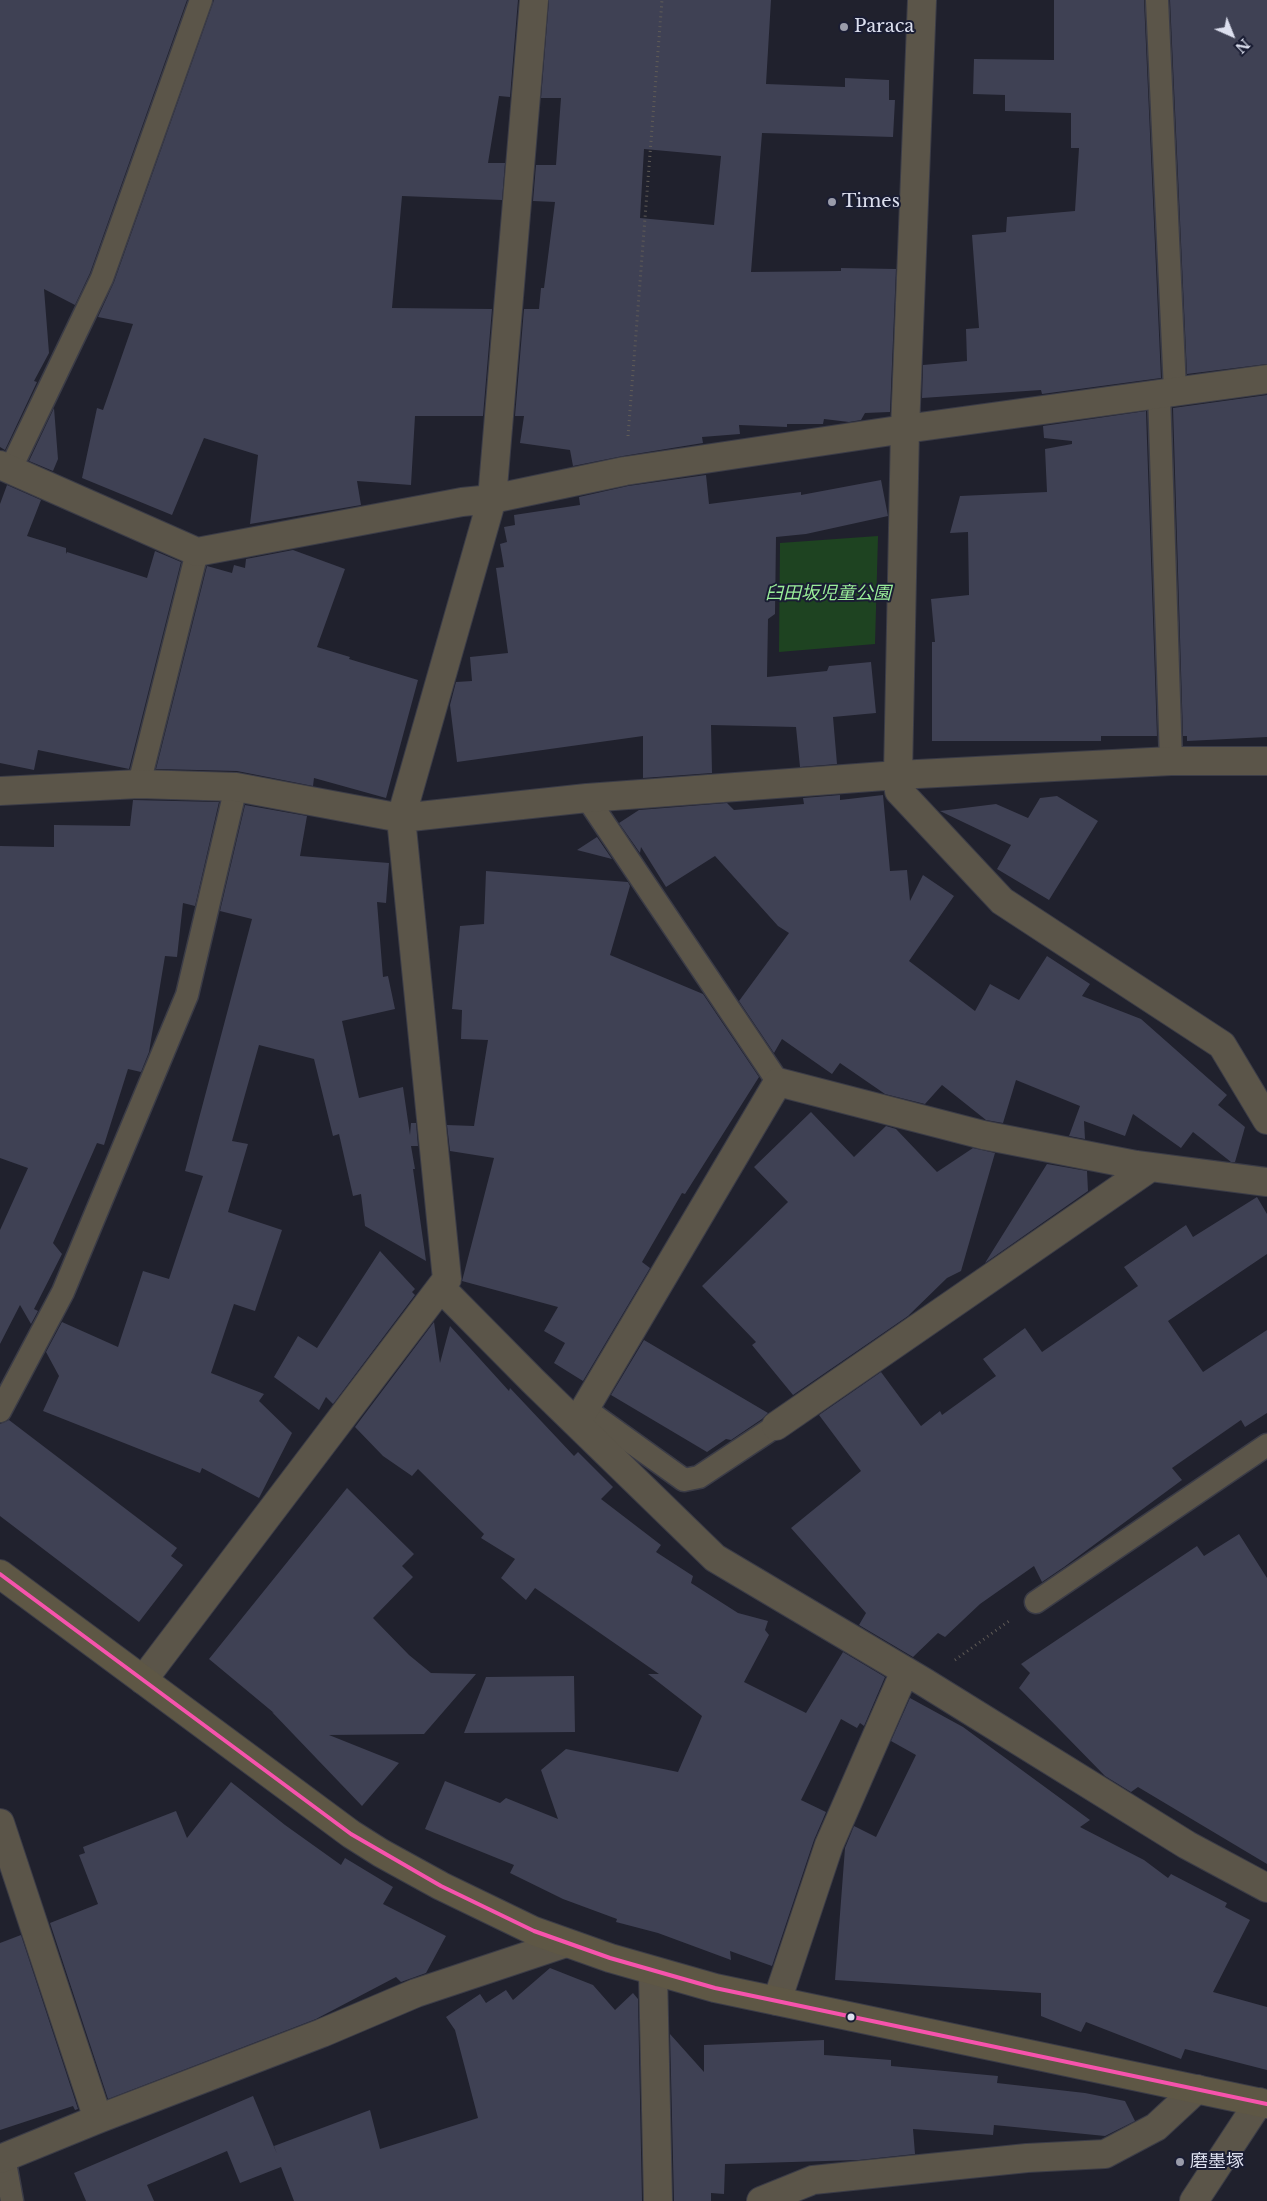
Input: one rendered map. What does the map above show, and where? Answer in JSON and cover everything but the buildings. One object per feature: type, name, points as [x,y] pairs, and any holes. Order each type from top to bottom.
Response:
[{"type":"street","points":[[143,1680],[446,1279],[401,818],[492,499],[534,0]]},
{"type":"street","points":[[922,0],[905,429],[899,791],[1002,901],[1222,1045],[1267,1120]]},
{"type":"street","points":[[5,468],[197,552],[462,502],[492,499],[625,471],[905,429],[1267,379]]},
{"type":"street","points":[[0,790],[139,784],[236,787],[401,818],[587,798],[898,775],[1171,761],[1267,761]]},
{"type":"street","points":[[581,1416],[778,1082],[983,1134],[1151,1167],[1267,1182]]},
{"type":"street","points":[[776,1426],[1151,1167]]},
{"type":"street","points":[[441,1288],[581,1416],[715,1558],[915,1676],[1187,1845],[1267,1888]]},
{"type":"street","points":[[2,1579],[143,1680],[323,1814],[381,1853],[479,1906],[566,1943],[653,1972],[777,2001],[1263,2103],[1194,2201]]},
{"type":"street","points":[[777,2001],[829,1845],[915,1676]]},
{"type":"street","points":[[0,1823],[98,2119]]},
{"type":"street","points":[[2,2158],[322,2033],[416,1993],[566,1943]]},
{"type":"street","points":[[653,1972],[658,2201]]},
{"type":"street","points":[[761,2201],[813,2180],[1027,2158],[1105,2154],[1156,2127],[1198,2089]]},
{"type":"lane","points":[[5,468],[102,278],[202,0]]},
{"type":"lane","points":[[1157,0],[1167,392],[1171,761]]},
{"type":"lane","points":[[139,784],[197,552]]},
{"type":"lane","points":[[0,1412],[63,1292],[187,995],[236,787]]},
{"type":"lane","points":[[587,798],[778,1082]]},
{"type":"lane","points":[[581,1416],[684,1480],[699,1477],[776,1426]]},
{"type":"lane","points":[[1036,1602],[1267,1445]]},
{"type":"lane","points":[[2,2158],[12,2201]]},
{"type":"path","points":[[625,471],[662,0]]},
{"type":"path","points":[[915,1676],[1036,1602]]},
{"type":"green space","name":"臼田坂児童公園","points":[[878,536],[875,644],[779,652],[780,543]]},
{"type":"transit line","points":[[0,1574],[351,1834],[441,1886],[534,1931],[610,1958],[715,1988],[1267,2104]]},
{"type":"place","name":"Paraca","points":[[844,27]]},
{"type":"place","name":"Times","points":[[832,202]]},
{"type":"place","name":"磨墨塚","points":[[1180,2162]]}]
